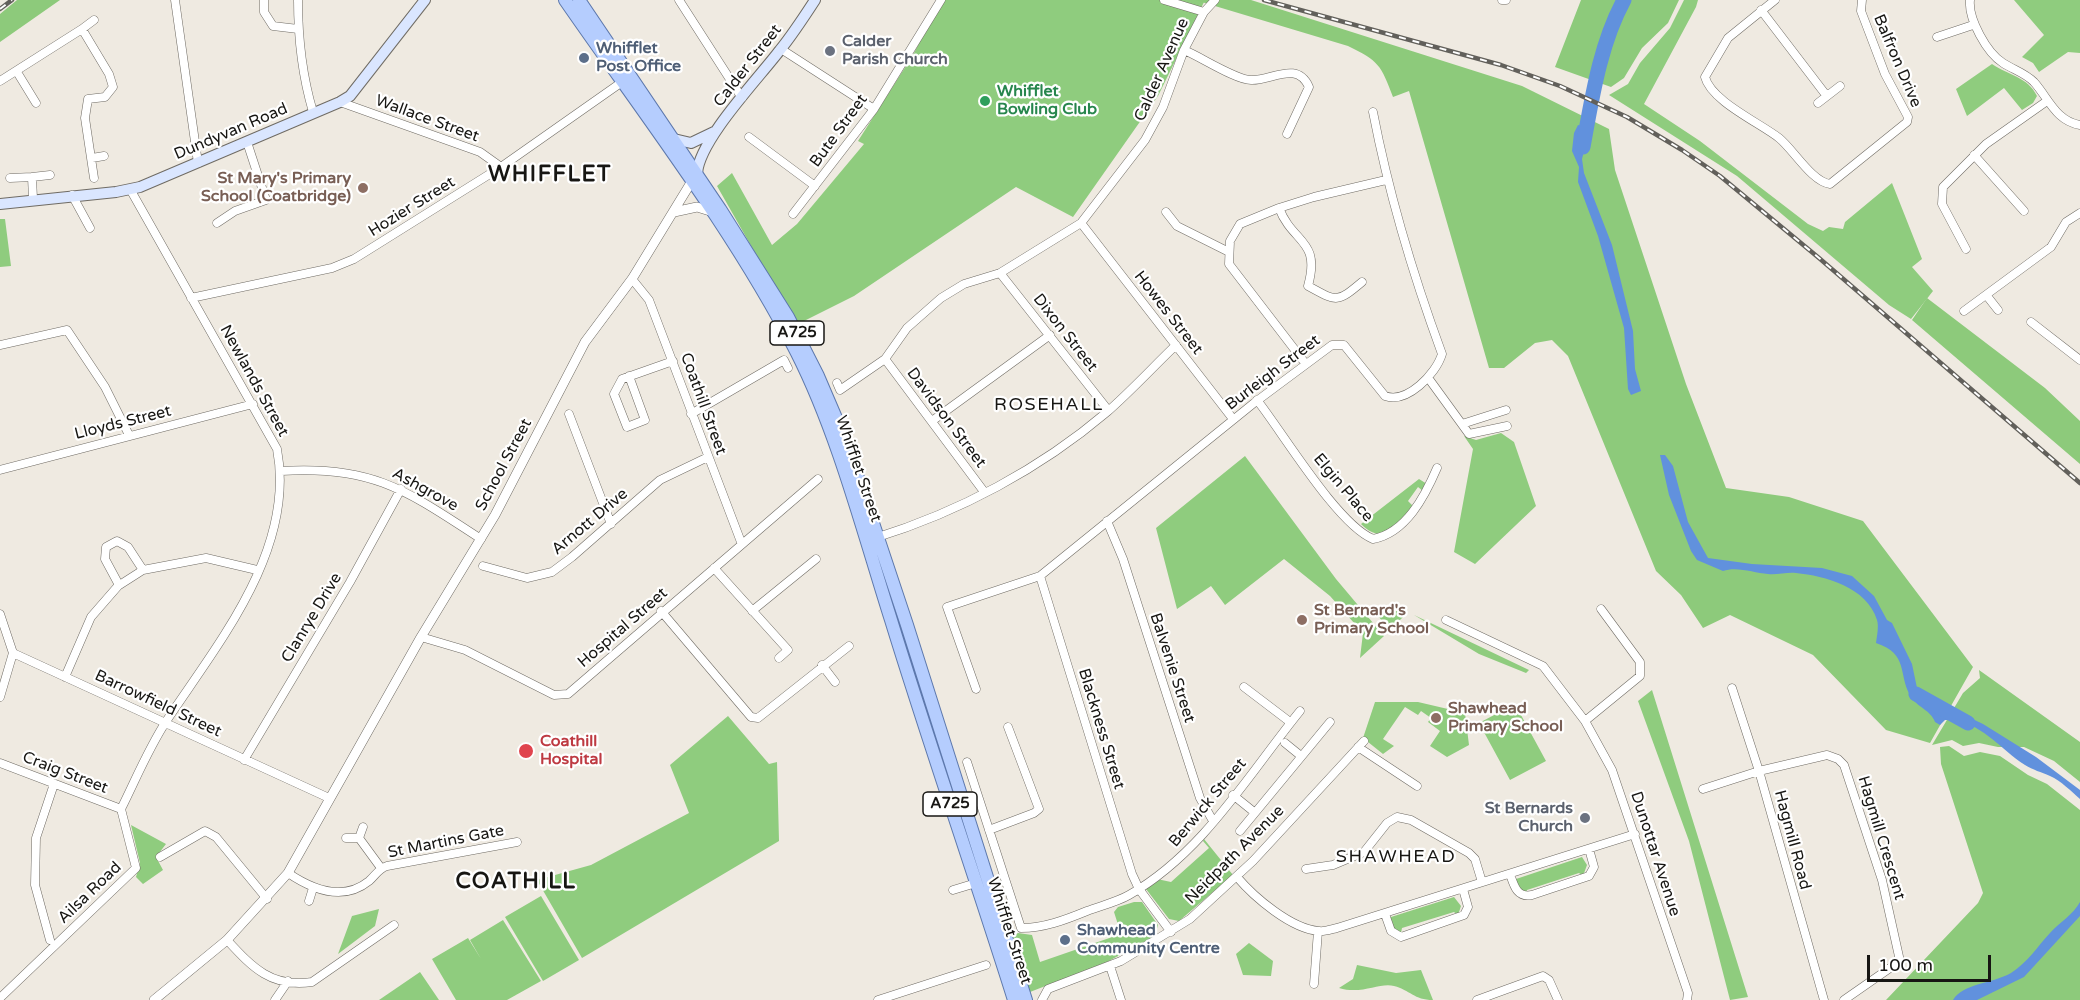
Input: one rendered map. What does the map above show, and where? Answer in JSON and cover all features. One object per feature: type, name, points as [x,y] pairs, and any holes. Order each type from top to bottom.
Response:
[{"type":"main road","name":"Dundyvan Road","points":[[0,204],[130,189],[198,163],[340,102],[350,96],[425,0]]},
{"type":"main road","name":"Whifflet Street","points":[[565,0],[621,82],[694,177],[805,349],[845,439],[871,540],[976,883],[1015,984],[1026,1000]]},
{"type":"main road","name":"Whifflet Street","points":[[579,0],[674,139],[710,211],[778,318],[805,370],[871,540],[1015,984],[1014,1000]]},
{"type":"main road","name":"Calder Street","points":[[694,177],[717,130],[781,49],[814,0]]},
{"type":"main road","points":[[674,139],[694,142],[717,130]]},
{"type":"street","points":[[175,0],[198,163]]},
{"type":"street","points":[[264,0],[264,12],[273,26],[298,29]]},
{"type":"street","points":[[298,0],[298,29],[304,82],[314,112]]},
{"type":"street","points":[[679,0],[742,98]]},
{"type":"street","name":"Bute Street","points":[[793,214],[874,109],[941,0]]},
{"type":"street","points":[[1164,0],[1204,12]]},
{"type":"street","name":"Calder Avenue","points":[[837,383],[840,390],[885,359],[907,328],[934,302],[964,284],[1000,273],[1081,223],[1145,140],[1163,107],[1184,50],[1204,12],[1215,0]]},
{"type":"street","name":"Balfron Drive","points":[[1775,0],[1728,38],[1705,76],[1706,82],[1726,103],[1781,139],[1819,180],[1830,184],[1906,122],[1908,117],[1885,74],[1861,11],[1862,0]]},
{"type":"street","points":[[1970,0],[1973,25],[1997,59],[2024,73],[2035,83],[2063,119],[2080,125]]},
{"type":"street","points":[[1761,10],[1826,95]]},
{"type":"street","points":[[0,81],[94,20]]},
{"type":"street","points":[[1938,38],[1973,25]]},
{"type":"street","points":[[82,28],[109,74],[114,87],[105,97],[88,99]]},
{"type":"street","points":[[781,49],[874,109]]},
{"type":"street","points":[[1184,50],[1244,79],[1252,80],[1281,72],[1297,75],[1306,80],[1309,87],[1287,134]]},
{"type":"street","points":[[17,72],[36,103]]},
{"type":"street","name":"Hozier Street","points":[[191,298],[332,268],[354,259],[501,167],[621,82]]},
{"type":"street","points":[[1818,103],[1840,86]]},
{"type":"street","points":[[88,90],[85,118],[94,178]]},
{"type":"street","points":[[1963,248],[1942,204],[1942,187],[1974,155],[2048,101]]},
{"type":"street","name":"Wallace Street","points":[[340,102],[480,152],[501,167]]},
{"type":"street","points":[[1373,112],[1386,180],[1413,277],[1442,354],[1430,379],[1469,434],[1507,426]]},
{"type":"street","points":[[749,137],[815,186]]},
{"type":"street","points":[[217,223],[235,212],[266,200],[247,142]]},
{"type":"street","points":[[1974,155],[2024,211]]},
{"type":"street","points":[[92,158],[104,156]]},
{"type":"street","points":[[10,178],[50,175]]},
{"type":"street","points":[[32,177],[33,200]]},
{"type":"street","name":"School Street","points":[[154,1000],[227,940],[267,899],[288,873],[420,637],[481,539],[585,342],[632,279],[694,177]]},
{"type":"street","points":[[1305,363],[1229,264],[1227,251],[1230,241],[1240,224],[1279,208],[1386,180]]},
{"type":"street","name":"Newlands Street","points":[[130,189],[253,404],[277,449],[281,471],[272,534],[257,570],[237,613],[166,721]]},
{"type":"street","points":[[72,195],[90,228]]},
{"type":"street","points":[[674,212],[698,207],[710,211]]},
{"type":"street","points":[[1279,208],[1311,254],[1313,267],[1308,286],[1334,300],[1342,299],[1362,282]]},
{"type":"street","points":[[1166,212],[1177,226],[1227,251]]},
{"type":"street","points":[[1964,311],[2051,247],[2066,222],[2080,213]]},
{"type":"street","name":"Howes Street","points":[[1081,223],[1233,419]]},
{"type":"street","name":"Dixon Street","points":[[1000,273],[1108,410]]},
{"type":"street","name":"Coathill Street","points":[[632,279],[649,300],[741,542]]},
{"type":"street","points":[[1987,296],[1998,310]]},
{"type":"street","points":[[2031,322],[2080,360]]},
{"type":"street","points":[[0,345],[67,330],[105,387],[129,435]]},
{"type":"street","points":[[932,422],[1050,335]]},
{"type":"street","points":[[871,540],[925,521],[985,493],[1030,467],[1108,410],[1176,345]]},
{"type":"street","name":"Burleigh Street","points":[[976,689],[947,607],[1040,576],[1257,400],[1332,345],[1344,345],[1385,396],[1392,398],[1430,379]]},
{"type":"street","name":"Davidson Street","points":[[885,359],[985,493]]},
{"type":"street","points":[[692,414],[784,360],[788,368]]},
{"type":"street","points":[[629,376],[645,420],[627,427],[614,394],[618,383],[629,376],[673,361]]},
{"type":"street","name":"Elgin Place","points":[[1257,400],[1340,511],[1352,525],[1373,538],[1390,532],[1423,499],[1437,468]]},
{"type":"street","name":"Lloyds Street","points":[[0,470],[253,404]]},
{"type":"street","points":[[1462,424],[1506,410]]},
{"type":"street","points":[[569,414],[611,524]]},
{"type":"street","name":"Arnott Drive","points":[[483,566],[517,577],[542,576],[572,557],[660,480],[708,457]]},
{"type":"street","name":"Ashgrove","points":[[281,471],[313,469],[361,474],[401,489],[481,539]]},
{"type":"street","name":"Hospital Street","points":[[420,637],[465,650],[554,695],[568,694],[661,611],[818,478]]},
{"type":"street","name":"Clanrye Drive","points":[[244,760],[350,582],[401,489]]},
{"type":"street","name":"Balvenie Street","points":[[1107,521],[1123,559],[1200,798],[1213,821]]},
{"type":"street","points":[[119,585],[105,559],[106,547],[111,543],[117,540],[129,547],[143,570]]},
{"type":"street","points":[[65,677],[91,617],[119,585],[143,570],[206,558],[257,570]]},
{"type":"street","points":[[752,611],[816,559]]},
{"type":"street","points":[[714,568],[788,650],[779,658]]},
{"type":"street","name":"Blackness Street","points":[[1040,576],[1121,842],[1139,889],[1171,932]]},
{"type":"street","points":[[1585,721],[1640,676],[1640,662],[1601,609]]},
{"type":"street","points":[[661,611],[751,717],[758,718],[822,665],[849,646]]},
{"type":"street","points":[[0,614],[13,653],[0,697]]},
{"type":"street","name":"Dunottar Avenue","points":[[1446,620],[1543,666],[1585,721],[1612,770],[1688,993],[1687,1000]]},
{"type":"street","name":"Barrowfield Street","points":[[13,653],[166,721],[244,760],[329,798]]},
{"type":"street","points":[[822,665],[835,682]]},
{"type":"street","points":[[1244,687],[1290,722]]},
{"type":"street","name":"Hagmill Road","points":[[1732,688],[1759,771],[1824,1000]]},
{"type":"street","name":"Berwick Street","points":[[989,830],[1021,928],[1056,923],[1128,896],[1188,850],[1300,711]]},
{"type":"street","points":[[121,809],[166,721]]},
{"type":"street","points":[[1240,831],[1330,722]]},
{"type":"street","points":[[967,762],[989,830],[1039,809],[1008,727]]},
{"type":"street","points":[[1285,743],[1301,756]]},
{"type":"street","name":"Neidpath Avenue","points":[[1042,1000],[1048,989],[1110,966],[1171,932],[1210,903],[1361,744],[1417,786]]},
{"type":"street","name":"Hagmill Crescent","points":[[1704,789],[1759,771],[1827,755],[1844,765],[1882,880],[1900,961],[1844,1000]]},
{"type":"street","points":[[1395,771],[1401,762]]},
{"type":"street","name":"Craig Street","points":[[0,763],[121,809]]},
{"type":"street","points":[[50,940],[34,885],[36,838],[54,784]]},
{"type":"street","points":[[1233,795],[1254,812]]},
{"type":"street","name":"Ailsa Road","points":[[0,998],[135,868],[121,809]]},
{"type":"street","points":[[1306,869],[1333,865],[1364,852],[1387,823],[1397,817],[1411,820],[1469,853],[1475,859],[1482,882]]},
{"type":"street","points":[[346,838],[359,838],[363,827]]},
{"type":"street","points":[[160,857],[205,831],[216,837],[267,899]]},
{"type":"street","points":[[1237,877],[1253,894],[1282,916],[1318,932],[1385,914],[1635,834]]},
{"type":"street","name":"St Martins Gate","points":[[359,838],[381,868]]},
{"type":"street","name":"St Martins Gate","points":[[288,873],[313,888],[345,893],[370,880],[381,868],[517,842]]},
{"type":"street","points":[[1510,874],[1518,893],[1526,897],[1589,876],[1594,867],[1589,849]]},
{"type":"street","points":[[953,890],[976,883]]},
{"type":"street","points":[[309,901],[313,888]]},
{"type":"street","points":[[1385,914],[1393,934],[1401,936],[1411,933],[1464,915],[1468,907],[1463,889]]},
{"type":"street","points":[[227,940],[258,973],[298,984],[312,982],[394,925]]},
{"type":"street","points":[[1314,984],[1318,932]]},
{"type":"street","points":[[878,1000],[986,965]]},
{"type":"street","points":[[1110,966],[1121,1000]]},
{"type":"street","points":[[1477,1000],[1543,976],[1549,980],[1558,1000]]},
{"type":"street","points":[[275,1000],[288,981]]},
{"type":"green space","points":[[17,0],[60,0],[0,42],[0,14]]},
{"type":"green space","points":[[941,0],[1205,0],[1158,96],[1073,217],[1016,187],[854,296],[796,325],[717,186],[732,173],[772,245],[797,224],[864,144],[858,141],[913,55]]},
{"type":"green space","points":[[1195,0],[1251,0],[1522,86],[1609,129],[1615,170],[1686,384],[1726,488],[1789,497],[1863,521],[1973,667],[1930,743],[1886,730],[1813,655],[1730,615],[1703,628],[1681,595],[1656,571],[1568,356],[1552,340],[1535,343],[1504,368],[1489,368],[1409,91],[1393,97],[1378,65],[1348,46]]},
{"type":"green space","points":[[1581,0],[1679,0],[1668,23],[1642,48],[1624,78],[1611,87],[1555,67]]},
{"type":"green space","points":[[1684,0],[1698,0],[1644,104],[1700,141],[1808,224],[1823,231],[1829,227],[1843,229],[1845,222],[1892,183],[1922,259],[1912,267],[1933,291],[1911,319],[1889,305],[1737,176],[1609,95],[1628,84],[1640,63],[1670,28]]},
{"type":"green space","points":[[2014,0],[2080,0],[2080,53],[2068,52],[2039,72],[2033,63],[2022,57],[2044,35]]},
{"type":"green space","points":[[1992,64],[2023,80],[2037,96],[2033,103],[2022,110],[2004,88],[1967,116],[1956,89]]},
{"type":"green space","points":[[0,219],[5,219],[11,266],[0,267]]},
{"type":"green space","points":[[1927,298],[2045,388],[2080,421],[2080,464],[1912,320]]},
{"type":"green space","points":[[1501,433],[1514,442],[1536,506],[1475,564],[1454,552],[1473,449],[1464,436],[1476,440]]},
{"type":"green space","points":[[1245,456],[1336,579],[1384,636],[1360,658],[1363,633],[1330,596],[1284,559],[1225,605],[1211,586],[1177,609],[1156,528]]},
{"type":"green space","points":[[1419,479],[1427,484],[1423,491],[1418,487],[1408,501],[1414,507],[1389,531],[1376,534],[1361,524]]},
{"type":"green space","points":[[1372,607],[1407,613],[1389,631]]},
{"type":"green space","points":[[1414,615],[1529,670],[1526,673],[1479,654]]},
{"type":"green space","points":[[1979,670],[2080,742],[2080,782],[2054,761],[2024,747],[1998,747],[1979,743],[1963,746],[1952,740],[1932,745],[1963,693],[1980,678]]},
{"type":"green space","points":[[1652,690],[1748,997],[1730,1000],[1689,841],[1638,701]]},
{"type":"green space","points":[[1375,702],[1418,702],[1465,713],[1469,745],[1447,757],[1430,746],[1440,731],[1428,722],[1431,718],[1421,711],[1418,715],[1405,707],[1383,739],[1394,746],[1383,754],[1363,738]]},
{"type":"green space","points":[[1515,704],[1546,761],[1510,780],[1479,723]]},
{"type":"green space","points":[[728,716],[769,764],[777,762],[779,841],[582,958],[537,880],[591,865],[689,813],[670,765]]},
{"type":"green space","points":[[1949,746],[1964,756],[1980,752],[2000,756],[2028,775],[2047,784],[2080,810],[2080,1000],[1886,1000],[1978,903],[1983,893],[1941,764],[1940,747]]},
{"type":"green space","points":[[131,825],[166,844],[156,857],[163,870],[143,884],[136,877],[140,863]]},
{"type":"green space","points":[[1204,839],[1233,875],[1179,921],[1169,919],[1146,889],[1157,879],[1171,882],[1209,848],[1203,841]]},
{"type":"green space","points":[[1582,857],[1587,865],[1583,876],[1579,873],[1527,890],[1526,894],[1520,893],[1516,879]]},
{"type":"green space","points":[[541,896],[579,960],[543,981],[505,917]]},
{"type":"green space","points":[[1454,897],[1461,906],[1458,915],[1454,912],[1402,928],[1401,933],[1396,933],[1390,923],[1391,917]]},
{"type":"green space","points":[[1142,902],[1158,925],[1155,936],[1107,962],[1030,992],[1011,937],[1018,933],[1032,935],[1040,962],[1121,934],[1114,912],[1118,907]]},
{"type":"green space","points":[[379,909],[375,926],[338,954],[352,916]]},
{"type":"green space","points":[[503,920],[541,981],[507,1000],[456,1000],[432,959],[468,938],[481,959],[470,940]]},
{"type":"green space","points":[[1249,943],[1273,961],[1271,976],[1243,975],[1236,954]]},
{"type":"green space","points":[[1357,965],[1396,973],[1421,970],[1433,1000],[1417,997],[1389,985],[1355,990],[1339,988],[1353,979]]},
{"type":"green space","points":[[420,972],[439,1000],[379,1000]]},
{"type":"water","points":[[1578,125],[1590,128],[1582,159],[1584,173],[1612,245],[1633,331],[1635,369],[1641,391],[1631,395],[1628,389],[1624,328],[1598,236],[1578,182],[1579,167],[1572,151],[1574,133]]},
{"type":"water","points":[[1660,455],[1665,455],[1673,466],[1688,522],[1708,558],[1752,564],[1822,568],[1852,576],[1874,596],[1887,620],[1892,623],[1912,664],[1917,688],[1942,714],[1962,714],[1983,724],[2036,757],[2080,790],[2080,799],[2054,778],[2025,765],[1978,729],[1957,721],[1945,720],[1940,725],[1935,722],[1910,695],[1901,665],[1894,653],[1876,643],[1877,620],[1872,609],[1855,591],[1832,580],[1819,577],[1734,569],[1723,571],[1697,560],[1691,551],[1669,495]]},
{"type":"water","points":[[2080,902],[2080,916],[2024,977],[1977,1000],[1953,1000],[1964,990],[2003,977],[2017,969]]},
{"type":"waterway","points":[[1583,147],[1603,53],[1624,0]]},
{"type":"waterway","points":[[1916,694],[1968,723]]},
{"type":"railway","points":[[0,9],[12,0]]},
{"type":"railway","points":[[1264,0],[1501,65],[1560,86],[1627,117],[1720,176],[1819,258],[2080,483]]},
{"type":"place","name":"Calder Parish Church","points":[[830,51]]},
{"type":"place","name":"Whifflet Post Office","points":[[584,58]]},
{"type":"place","name":"Whifflet Bowling Club","points":[[985,101]]},
{"type":"place","name":"St Mary's Primary School (Coatbridge)","points":[[363,188]]},
{"type":"place","name":"St Bernard's Primary School","points":[[1302,620]]},
{"type":"place","name":"Shawhead Primary School","points":[[1436,718]]},
{"type":"place","name":"Coathill Hospital","points":[[526,751]]},
{"type":"place","name":"St Bernards Church","points":[[1585,818]]},
{"type":"place","name":"Shawhead Community Centre","points":[[1065,940]]},
{"type":"district","name":"WHIFFLET","points":[[550,175]]},
{"type":"district","name":"ROSEHALL","points":[[1049,405]]},
{"type":"district","name":"SHAWHEAD","points":[[1396,857]]},
{"type":"district","name":"COATHILL","points":[[516,882]]}]
